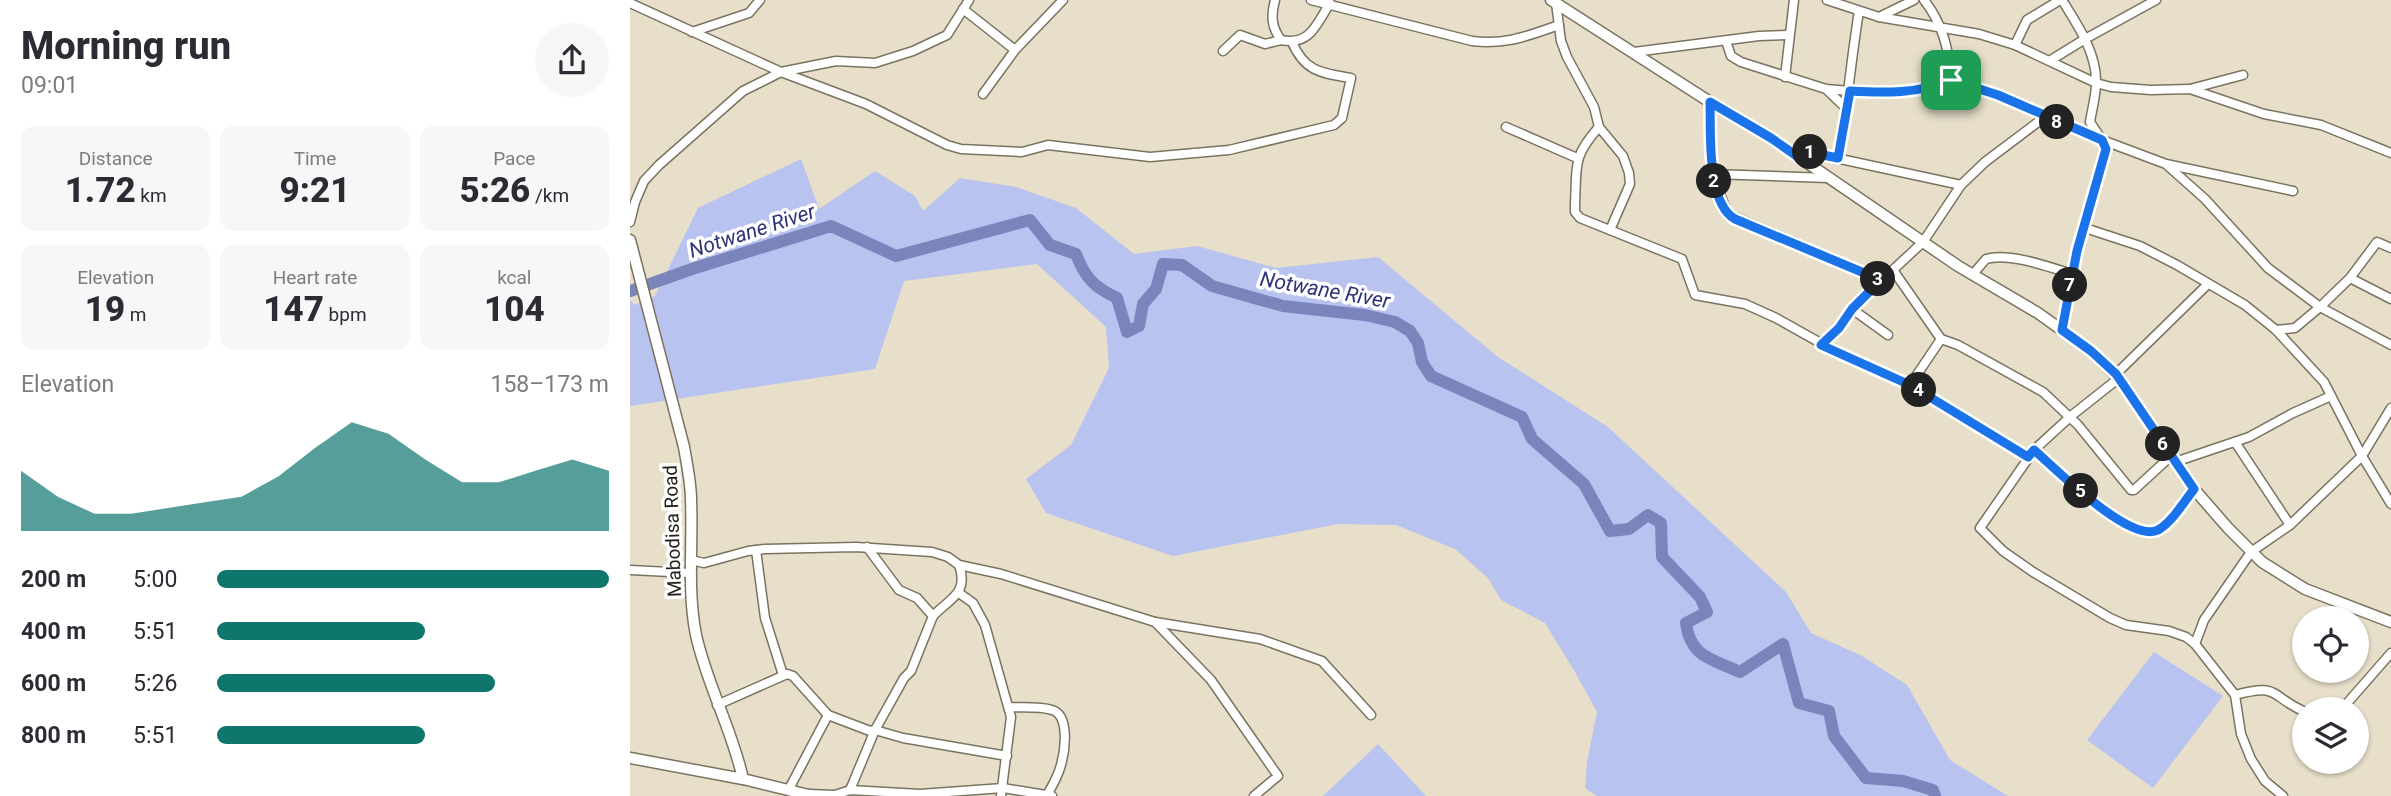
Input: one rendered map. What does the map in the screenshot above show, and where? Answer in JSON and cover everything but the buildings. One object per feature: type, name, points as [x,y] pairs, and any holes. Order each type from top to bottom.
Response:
[{"type":"street","points":[[692,32],[749,13],[760,0]]},
{"type":"street","points":[[630,222],[644,181],[743,91],[780,72],[836,61],[868,64],[913,51],[947,35],[969,0]]},
{"type":"street","points":[[983,94],[1015,50],[1063,0]]},
{"type":"street","points":[[1275,0],[1272,18],[1274,29],[1281,40]]},
{"type":"street","points":[[1311,0],[1487,43],[1513,40],[1559,24]]},
{"type":"street","points":[[1785,77],[1794,0]]},
{"type":"street","points":[[1827,0],[1879,17],[1979,34],[2015,45],[2096,83],[2116,88],[2190,89],[2243,75]]},
{"type":"street","points":[[1879,17],[1914,0]]},
{"type":"street","points":[[1924,0],[1942,29],[1951,80]]},
{"type":"street","points":[[2015,45],[2027,20],[2061,0],[2085,38],[2096,83],[2090,122],[2102,140],[2106,152],[2072,274],[2062,330]]},
{"type":"street","points":[[2050,60],[2157,0]]},
{"type":"street","points":[[1554,2],[1567,57],[1594,107],[1599,127],[1623,156],[1630,180],[1610,230]]},
{"type":"street","points":[[1554,2],[1771,138],[1923,242],[2038,313],[2091,351],[2118,376],[2194,489],[2251,552],[2284,578],[2305,589],[2391,622]]},
{"type":"street","points":[[630,3],[780,72],[866,104],[947,145],[961,149],[1014,152],[1048,145],[1150,157],[1229,150],[1324,128],[1339,121],[1351,78],[1321,73],[1311,68],[1302,61],[1292,42]]},
{"type":"street","points":[[1223,51],[1240,35],[1265,44],[1281,40],[1292,42],[1307,37],[1330,3]]},
{"type":"street","points":[[963,9],[1015,50]]},
{"type":"street","points":[[1838,158],[1850,91],[1859,11]]},
{"type":"street","points":[[1634,52],[1789,35]]},
{"type":"street","points":[[1726,41],[1731,56],[1741,62],[1826,89],[1902,92],[1924,89],[1951,80],[1998,95],[2046,117],[2166,164],[2293,191]]},
{"type":"street","points":[[1826,89],[1847,108]]},
{"type":"street","points":[[2190,89],[2264,114],[2321,125],[2391,153]]},
{"type":"street","points":[[1710,102],[1712,174],[1724,207],[1731,217],[1881,280]]},
{"type":"street","points":[[1821,345],[1839,328],[1852,309],[1923,242],[1961,185],[1985,162],[2046,117]]},
{"type":"street","points":[[1506,127],[1577,158]]},
{"type":"street","points":[[1599,127],[1577,158],[1577,216],[1682,259],[1695,295],[1745,304],[1776,318],[1821,345],[1910,385],[2031,454],[2106,513],[2145,532],[2156,531],[2165,524],[2194,489]]},
{"type":"street","points":[[1801,159],[1808,152],[1961,185]]},
{"type":"street","points":[[2166,164],[2205,199],[2268,268],[2320,307],[2391,345]]},
{"type":"street","points":[[1712,174],[1828,178]]},
{"type":"street","points":[[2085,228],[2140,246],[2245,305],[2276,330],[2313,369],[2331,396],[2362,457],[2391,504]]},
{"type":"street","name":"Mabodisa Road","points":[[630,240],[684,447],[691,498],[690,573],[696,633],[706,673],[743,779]]},
{"type":"street","points":[[2276,330],[2295,328],[2320,307],[2350,278],[2377,242],[2391,248]]},
{"type":"street","points":[[1973,274],[1986,259],[1997,257],[2072,274]]},
{"type":"street","points":[[1893,270],[1941,339],[1967,349],[2043,391],[2071,416],[2130,490],[2134,490],[2173,459],[2249,437],[2293,412],[2331,396]]},
{"type":"street","points":[[2350,278],[2391,299]]},
{"type":"street","points":[[2208,284],[2118,376],[2031,454],[1981,524],[1982,532],[2033,572],[2110,618],[2126,625],[2169,631],[2186,637],[2195,644],[2235,695],[2241,734],[2251,758],[2265,781],[2283,796]]},
{"type":"street","points":[[1852,309],[1888,335]]},
{"type":"street","points":[[2295,328],[2295,349]]},
{"type":"street","points":[[1910,385],[1941,339]]},
{"type":"street","points":[[2195,644],[2204,620],[2251,552],[2290,525],[2362,457],[2391,408]]},
{"type":"street","points":[[2235,442],[2290,525]]},
{"type":"street","points":[[691,560],[704,563],[756,550],[867,547],[932,552],[948,557],[959,565],[1001,574],[1155,622],[1260,639],[1322,661],[1371,715]]},
{"type":"street","points":[[867,547],[899,590],[917,598],[933,616]]},
{"type":"street","points":[[756,550],[765,618],[783,674]]},
{"type":"street","points":[[850,790],[875,730],[904,678],[912,671],[933,616],[958,593],[962,582],[959,565]]},
{"type":"street","points":[[630,570],[690,573]]},
{"type":"street","points":[[958,593],[973,603],[985,625],[1009,707],[1011,724],[1002,792]]},
{"type":"street","points":[[1155,622],[1211,680],[1278,776],[1254,796]]},
{"type":"street","points":[[2352,697],[2391,653]]},
{"type":"street","points":[[717,705],[783,674],[790,674],[828,715],[870,731],[1007,756]]},
{"type":"street","points":[[2235,695],[2267,690],[2292,703]]},
{"type":"street","points":[[630,758],[743,779],[810,795],[835,795],[850,790],[920,794],[1002,792],[1050,795],[1064,754],[1064,724],[1061,716],[1054,710],[1009,707]]},
{"type":"street","points":[[789,789],[828,715]]},
{"type":"shaded area","points":[[801,159],[819,209],[875,171],[915,196],[923,211],[960,178],[1016,187],[1076,208],[1134,254],[1197,246],[1276,268],[1378,257],[1498,357],[1608,427],[1786,592],[1811,633],[1862,656],[1907,685],[1950,760],[2008,796],[1597,796],[1585,788],[1597,712],[1575,672],[1545,623],[1501,600],[1488,578],[1455,549],[1396,525],[1338,524],[1173,556],[1046,513],[1026,479],[1071,445],[1109,368],[1106,327],[1037,264],[904,281],[875,369],[630,406],[630,299],[634,305],[655,296],[698,208]]},
{"type":"shaded area","points":[[2154,652],[2223,696],[2153,788],[2087,740]]},
{"type":"shaded area","points":[[1378,744],[1426,796],[1323,796]]},
{"type":"waterway","name":"Notwane River","points":[[630,291],[831,226],[896,256],[1030,220],[1050,245],[1076,254],[1091,281],[1117,298],[1127,332],[1139,326],[1143,304],[1156,289],[1163,264],[1182,265],[1212,286],[1283,306],[1365,315],[1395,322],[1410,331],[1418,343],[1422,362],[1431,376],[1522,417],[1532,439],[1584,484],[1610,531],[1629,529],[1648,515],[1661,523],[1662,557],[1700,597],[1707,612],[1686,623],[1688,634],[1697,650],[1740,672],[1783,644],[1799,703],[1829,711],[1834,736],[1866,778],[1903,781],[1933,790],[1935,796]]},
{"type":"route","points":[[1951,80],[1998,95],[2102,140],[2106,155],[2077,251],[2062,330],[2116,374],[2194,489],[2156,531],[2145,532],[2106,513],[2034,450],[2028,457],[1910,385],[1821,345],[1881,280],[1727,214],[1712,174],[1710,102],[1801,159],[1807,152],[1838,158],[1850,91],[1902,92],[1924,89],[1951,80]]}]
